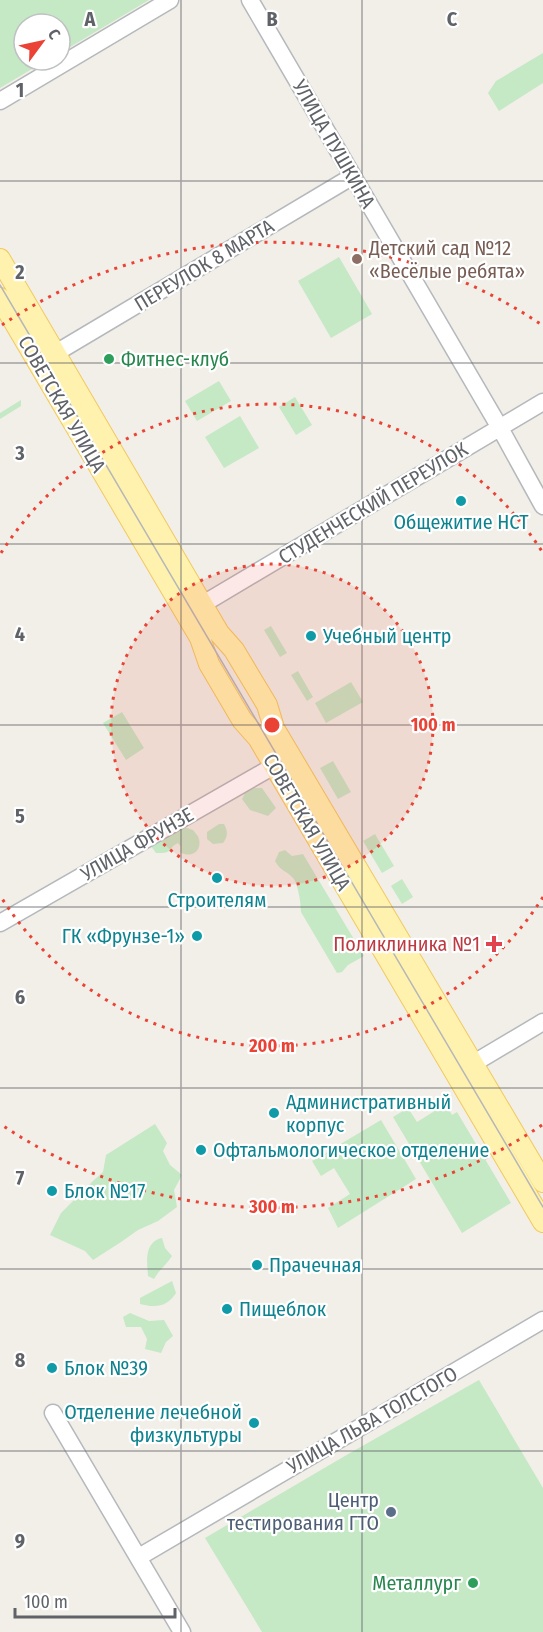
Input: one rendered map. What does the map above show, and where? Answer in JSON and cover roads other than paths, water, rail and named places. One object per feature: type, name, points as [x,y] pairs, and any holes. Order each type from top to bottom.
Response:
[{"type":"main road","name":"СОВЕТСКАЯ УЛИЦА","points":[[0,259],[56,354],[194,609],[209,664],[242,720],[283,761],[473,1064],[543,1182]]},
{"type":"main road","name":"СОВЕТСКАЯ УЛИЦА","points":[[0,298],[38,364],[194,609],[234,650],[267,705],[283,761],[455,1074],[543,1222]]},
{"type":"street","points":[[0,101],[170,0]]},
{"type":"street","name":"УЛИЦА ПУШКИНА","points":[[250,0],[500,428],[543,506]]},
{"type":"street","name":"ПЕРЕУЛОК 8 МАРТА","points":[[38,364],[353,176]]},
{"type":"street","name":"СТУДЕНЧЕСКИЙ ПЕРЕУЛОК","points":[[194,609],[543,402]]},
{"type":"street","name":"УЛИЦА ФРУНЗЕ","points":[[0,923],[283,761]]},
{"type":"street","points":[[455,1074],[543,1022]]},
{"type":"street","name":"УЛИЦА ЛЬВА ТОЛСТОГО","points":[[139,1557],[543,1320]]},
{"type":"street","points":[[53,1413],[182,1632]]},
{"type":"tram line","points":[[0,285],[543,1207]]},
{"type":"place","name":"Детский сад №12 «Весёлые ребята»","points":[[357,259]]},
{"type":"place","name":"Фитнес-клуб","points":[[109,359]]},
{"type":"place","name":"Общежитие НСТ","points":[[461,501]]},
{"type":"place","name":"Учебный центр","points":[[311,636]]},
{"type":"place","name":"Строителям","points":[[217,878]]},
{"type":"place","name":"ГК «Фрунзе-1»","points":[[197,936]]},
{"type":"place","name":"Поликлиника №1","points":[[494,944]]},
{"type":"place","name":"Административный корпус","points":[[274,1113]]},
{"type":"place","name":"Офтальмологическое отделение","points":[[201,1150]]},
{"type":"place","name":"Блок №17","points":[[52,1191]]},
{"type":"place","name":"Прачечная","points":[[257,1265]]},
{"type":"place","name":"Пищеблок","points":[[227,1309]]},
{"type":"place","name":"Блок №39","points":[[52,1368]]},
{"type":"place","name":"Отделение лечебной физкультуры","points":[[254,1423]]},
{"type":"place","name":"Центр тестирования ГТО","points":[[391,1512]]},
{"type":"place","name":"Металлург","points":[[473,1583]]}]
